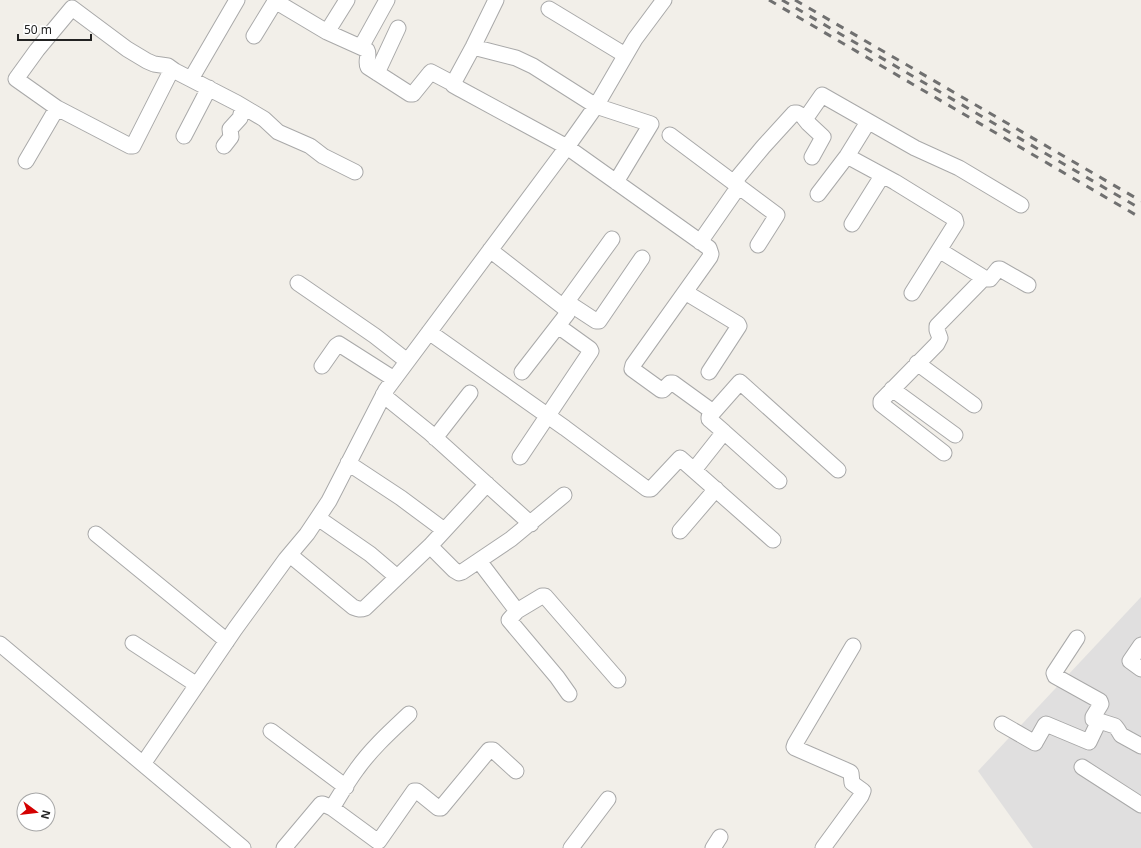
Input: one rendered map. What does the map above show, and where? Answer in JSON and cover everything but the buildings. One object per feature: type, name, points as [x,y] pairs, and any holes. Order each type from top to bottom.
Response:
[{"type":"street","points":[[191,79],[238,0]]},
{"type":"street","points":[[327,32],[347,0]]},
{"type":"street","points":[[361,47],[387,0]]},
{"type":"street","points":[[452,82],[454,82],[473,47],[496,0]]},
{"type":"street","points":[[143,764],[227,641],[318,518],[329,501],[383,396],[394,379],[567,147],[596,106],[635,39],[664,0]]},
{"type":"street","points":[[254,36],[276,1],[327,32],[368,51],[368,67],[412,94],[414,94],[431,72],[452,82],[453,85],[466,93],[567,147],[711,250],[710,257],[633,365],[632,369],[661,390],[663,390],[670,383],[673,383],[713,412]]},
{"type":"street","points":[[172,69],[133,146],[130,146],[57,108],[16,79],[70,8],[73,8],[103,32],[146,61],[168,66],[267,121],[278,132],[310,146],[323,156],[355,172]]},
{"type":"street","points":[[549,9],[625,55]]},
{"type":"street","points":[[377,73],[398,28]]},
{"type":"street","points":[[473,47],[516,58],[528,63],[596,106],[651,124],[616,182]]},
{"type":"street","points":[[184,136],[209,88]]},
{"type":"street","points":[[804,118],[806,118],[822,94],[915,148],[959,168],[1021,205]]},
{"type":"street","points":[[224,146],[231,137],[230,129],[240,118],[243,107]]},
{"type":"street","points":[[26,161],[57,108]]},
{"type":"street","points":[[700,242],[736,184],[763,147],[794,113],[797,113],[804,118],[824,137],[812,157]]},
{"type":"street","points":[[818,194],[847,156],[868,122]]},
{"type":"street","points":[[670,135],[777,215],[758,245]]},
{"type":"street","points":[[847,156],[955,219],[956,223],[912,293]]},
{"type":"street","points":[[852,224],[882,176]]},
{"type":"street","points":[[522,372],[567,313],[565,304],[612,239]]},
{"type":"street","points":[[490,250],[565,304],[596,321],[598,321],[642,258]]},
{"type":"street","points":[[939,250],[988,280],[998,269],[1000,269],[1028,285]]},
{"type":"street","points":[[944,452],[881,404],[881,401],[939,341],[940,336],[937,326],[984,278]]},
{"type":"street","points":[[298,283],[375,336],[407,361]]},
{"type":"street","points":[[685,292],[738,324],[709,372]]},
{"type":"street","points":[[520,457],[591,351],[558,326]]},
{"type":"street","points":[[429,332],[548,416],[647,489],[651,489],[679,458],[773,540]]},
{"type":"street","points":[[361,358],[375,336]]},
{"type":"street","points":[[322,366],[338,344],[394,379]]},
{"type":"street","points":[[918,363],[974,405]]},
{"type":"street","points":[[779,480],[709,419],[713,412],[738,383],[741,383],[838,470]]},
{"type":"street","points":[[892,389],[955,436]]},
{"type":"street","points":[[435,438],[470,392]]},
{"type":"street","points":[[383,396],[435,438],[531,524]]},
{"type":"street","points":[[694,470],[724,432]]},
{"type":"street","points":[[348,462],[401,498],[444,530]]},
{"type":"street","points":[[290,555],[358,609],[362,610],[430,546],[487,484]]},
{"type":"street","points":[[680,531],[716,489]]},
{"type":"street","points":[[430,546],[454,570],[459,573],[511,540],[564,495]]},
{"type":"street","points":[[318,518],[370,554],[397,577]]},
{"type":"street","points":[[96,534],[227,641]]},
{"type":"street","points":[[479,561],[517,611]]},
{"type":"street","points":[[569,694],[557,677],[509,620],[517,611],[542,596],[544,596],[618,680]]},
{"type":"street","points":[[1077,638],[1054,675],[1100,701],[1101,704],[1093,717],[1094,720],[1115,726],[1121,735],[1141,746]]},
{"type":"street","points":[[133,643],[197,685]]},
{"type":"street","points":[[1141,645],[1130,661],[1141,669]]},
{"type":"street","points":[[823,848],[861,796],[862,791],[852,782],[850,772],[794,747],[852,646]]},
{"type":"street","points":[[2,647],[243,848]]},
{"type":"street","points":[[332,808],[369,754],[386,735],[409,714]]},
{"type":"street","points":[[1002,724],[1034,742],[1036,742],[1046,724],[1089,742],[1099,721]]},
{"type":"street","points":[[271,731],[346,787]]},
{"type":"street","points":[[284,848],[322,804],[332,808],[379,841],[414,792],[417,791],[438,808],[441,808],[489,750],[493,750],[516,771]]},
{"type":"street","points":[[1082,767],[1141,805]]},
{"type":"street","points":[[571,848],[608,799]]},
{"type":"shaded area","points":[[1141,597],[1141,848],[1033,848],[978,771]]},
{"type":"railway","points":[[769,0],[1141,218]]},
{"type":"railway","points":[[782,0],[1141,209]]},
{"type":"railway","points":[[795,0],[1141,201]]}]
